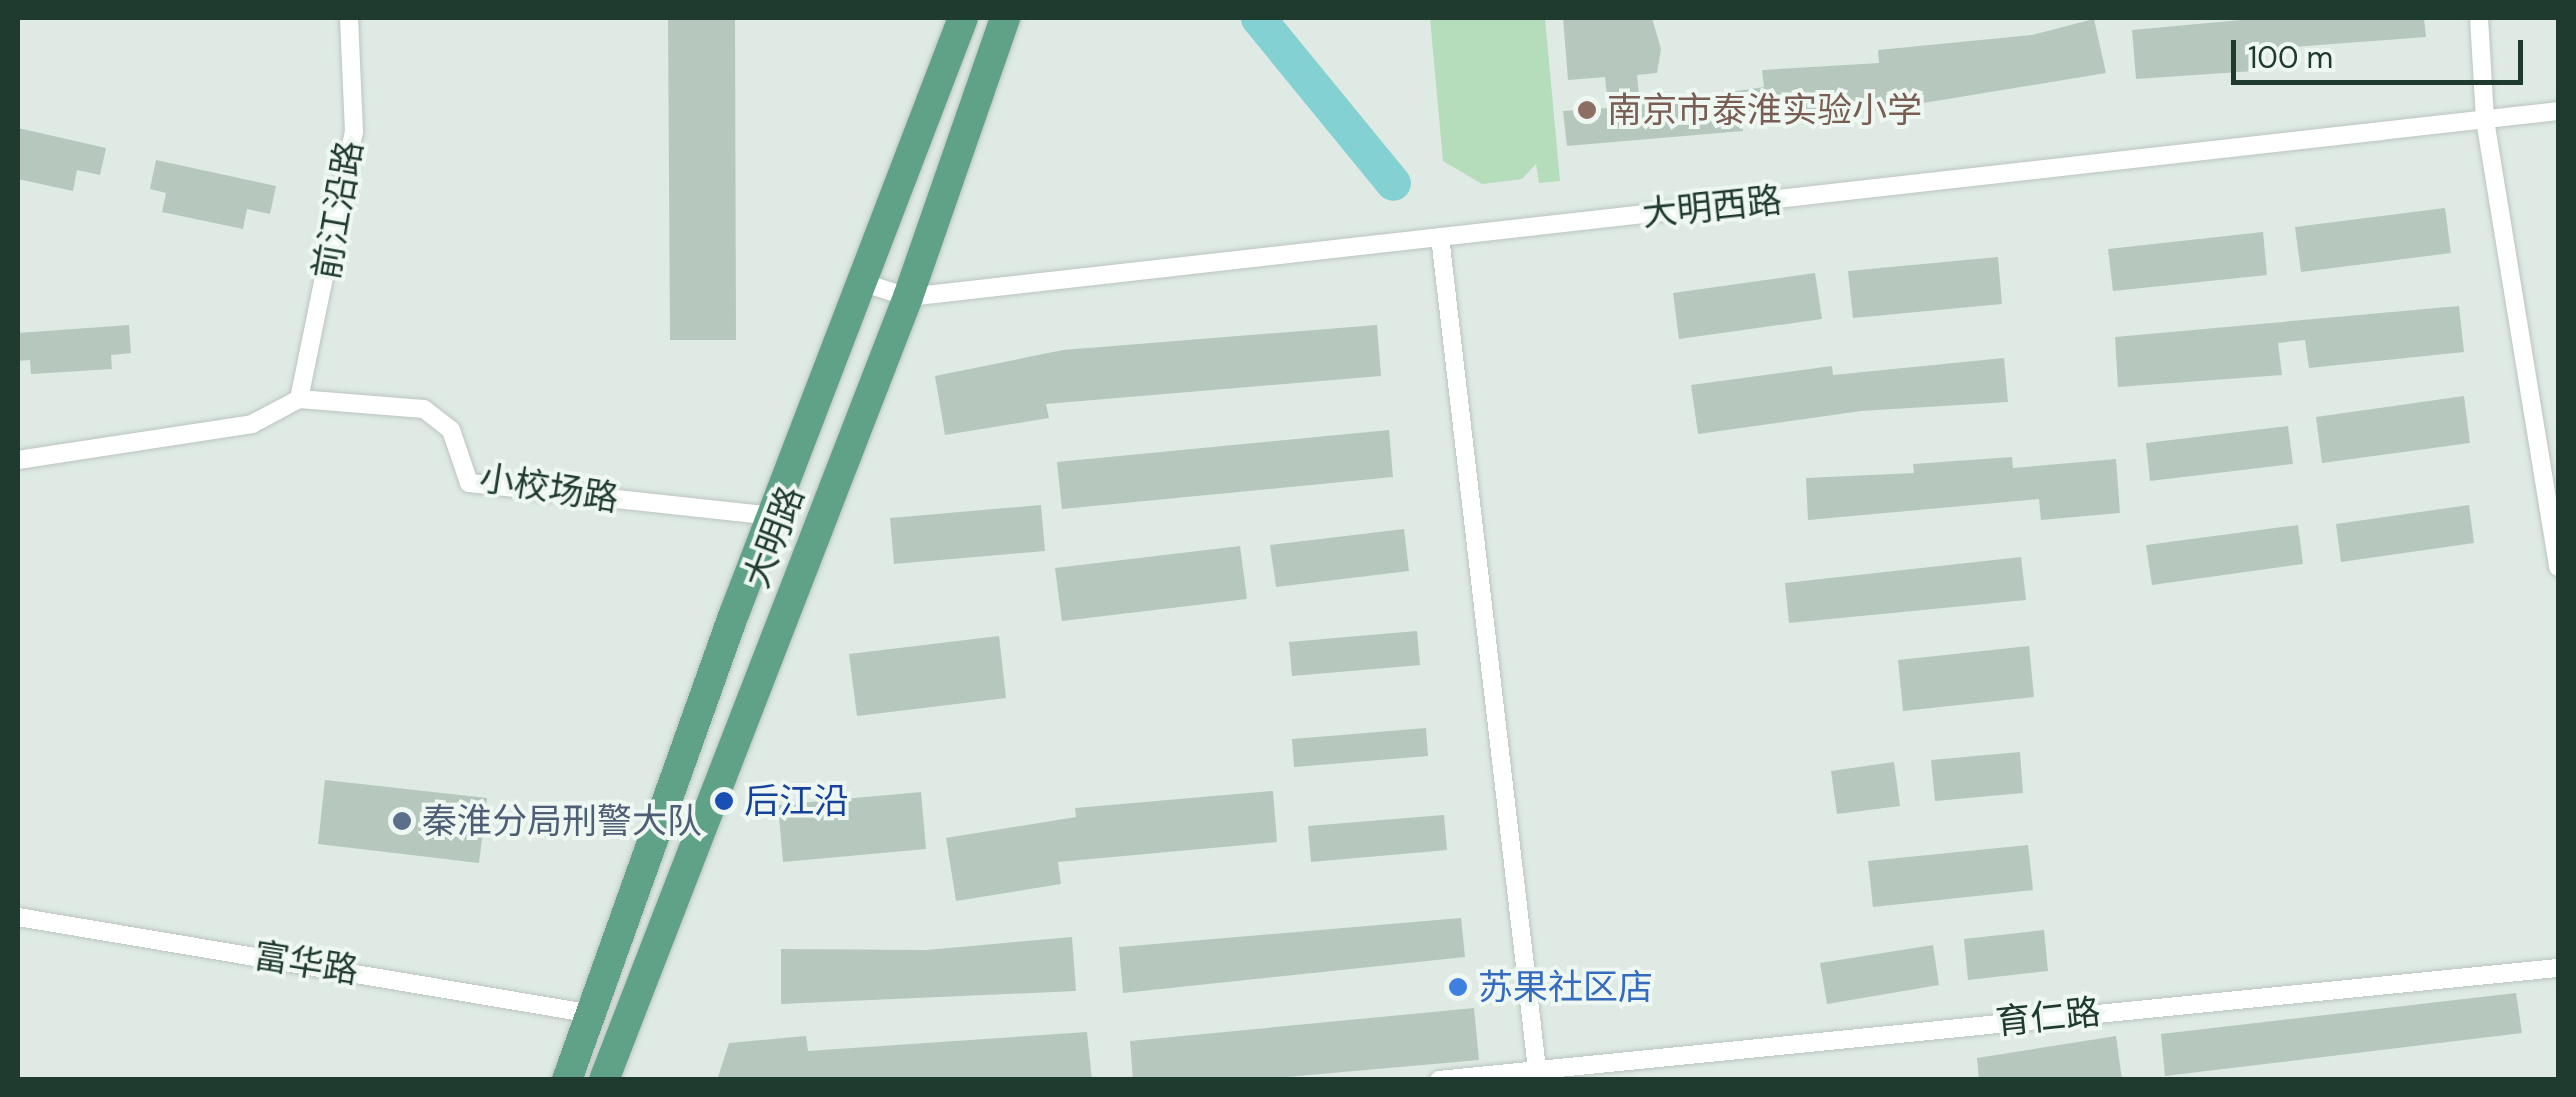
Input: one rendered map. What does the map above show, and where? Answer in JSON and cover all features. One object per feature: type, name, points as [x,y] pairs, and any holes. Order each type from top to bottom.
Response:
[{"type":"main road","points":[[567,1080],[771,516],[867,284],[963,18]]},
{"type":"main road","name":"大明路","points":[[604,1080],[908,296],[1005,18]]},
{"type":"street","name":"前江沿路","points":[[299,400],[354,132],[349,18]]},
{"type":"street","points":[[2479,18],[2485,120],[2558,566]]},
{"type":"street","name":"大明西路","points":[[867,284],[908,296],[2558,111]]},
{"type":"street","points":[[1440,237],[1537,1068]]},
{"type":"street","points":[[18,460],[252,424],[299,400]]},
{"type":"street","name":"小校场路","points":[[299,400],[424,409],[451,430],[469,483],[771,516]]},
{"type":"street","name":"富华路","points":[[18,917],[593,1014]]},
{"type":"street","name":"育仁路","points":[[1439,1080],[2558,968]]},
{"type":"green space","points":[[1430,18],[1545,18],[1560,181],[1539,183],[1536,164],[1522,179],[1482,184],[1443,161]]},
{"type":"building","points":[[668,18],[735,18],[736,340],[670,340]]},
{"type":"building","points":[[1563,18],[1652,18],[1661,49],[1657,73],[1637,75],[1640,105],[1764,87],[1762,70],[1879,63],[1878,50],[2032,35],[2094,19],[2106,73],[1869,112],[1742,119],[1743,131],[1567,146],[1563,111],[1608,108],[1605,77],[1568,80]]},
{"type":"building","points":[[2263,18],[2424,18],[2426,37],[2252,50],[2254,71],[2136,79],[2132,30]]},
{"type":"building","points":[[18,128],[106,148],[100,175],[77,170],[73,191],[18,179]]},
{"type":"building","points":[[156,160],[276,186],[270,214],[247,209],[243,229],[162,212],[166,193],[150,189]]},
{"type":"building","points":[[2445,208],[2451,253],[2301,272],[2295,227]]},
{"type":"building","points":[[2263,232],[2267,275],[2113,291],[2108,249]]},
{"type":"building","points":[[1998,257],[2002,304],[1853,318],[1848,271]]},
{"type":"building","points":[[1815,273],[1822,319],[1679,339],[1673,293]]},
{"type":"building","points":[[2459,306],[2464,352],[2309,368],[2305,340],[2278,343],[2282,375],[2118,387],[2115,337]]},
{"type":"building","points":[[129,325],[131,353],[111,355],[112,369],[31,374],[30,360],[18,361],[18,333]]},
{"type":"building","points":[[1377,325],[1381,376],[1046,404],[1049,418],[945,435],[935,376],[1063,350]]},
{"type":"building","points":[[2004,358],[2008,402],[1861,411],[1698,434],[1691,385],[1832,366],[1833,375]]},
{"type":"building","points":[[2464,396],[2470,443],[2322,463],[2316,417]]},
{"type":"building","points":[[2288,426],[2293,464],[2150,481],[2146,443]]},
{"type":"building","points":[[1389,430],[1393,477],[1062,509],[1057,462]]},
{"type":"building","points":[[2012,457],[2013,468],[2116,459],[2120,513],[2041,520],[2039,499],[1808,520],[1806,478],[1914,473],[1913,464]]},
{"type":"building","points":[[1041,505],[1045,551],[894,564],[890,518]]},
{"type":"building","points":[[2469,505],[2474,543],[2341,562],[2336,524]]},
{"type":"building","points":[[2298,525],[2303,564],[2152,585],[2146,545]]},
{"type":"building","points":[[1404,529],[1409,571],[1276,587],[1270,545]]},
{"type":"building","points":[[1240,546],[1247,599],[1062,621],[1055,568]]},
{"type":"building","points":[[2021,557],[2026,600],[1789,623],[1785,583]]},
{"type":"building","points":[[1417,631],[1420,665],[1292,676],[1289,642]]},
{"type":"building","points":[[999,636],[1006,698],[857,716],[849,654]]},
{"type":"building","points":[[2029,646],[2034,697],[1903,711],[1898,660]]},
{"type":"building","points":[[1426,728],[1428,756],[1294,767],[1292,739]]},
{"type":"building","points":[[2020,752],[2023,793],[1935,801],[1931,760]]},
{"type":"building","points":[[1894,762],[1900,806],[1837,814],[1831,771]]},
{"type":"building","name":"秦淮分局刑警大队","points":[[325,780],[487,798],[479,863],[318,844]]},
{"type":"building","points":[[1273,791],[1277,842],[1058,862],[1061,884],[956,901],[946,838],[1076,817],[1075,808]]},
{"type":"building","points":[[921,792],[926,849],[783,862],[778,805]]},
{"type":"building","points":[[1444,815],[1447,850],[1311,862],[1308,826]]},
{"type":"building","points":[[2028,845],[2033,890],[1873,907],[1868,861]]},
{"type":"building","points":[[1461,918],[1465,957],[1123,993],[1119,947]]},
{"type":"building","points":[[2044,930],[2048,971],[1968,980],[1964,939]]},
{"type":"building","points":[[1072,937],[1076,991],[781,1004],[781,949],[927,950]]},
{"type":"building","points":[[1933,945],[1939,985],[1827,1004],[1820,963]]},
{"type":"building","points":[[2516,993],[2522,1033],[2165,1076],[2161,1034]]},
{"type":"building","points":[[1474,1008],[1479,1060],[1253,1080],[1133,1080],[1130,1041]]},
{"type":"building","points":[[1087,1032],[1092,1080],[717,1080],[729,1043],[806,1036],[808,1051]]},
{"type":"building","points":[[2116,1036],[2122,1080],[1979,1080],[1977,1058]]},
{"type":"waterway","points":[[1258,18],[1393,183]]},
{"type":"place","name":"南京市泰淮实验小学","points":[[1587,110]]},
{"type":"place","name":"后江沿","points":[[724,801]]},
{"type":"place","name":"秦淮分局刑警大队","points":[[402,821]]},
{"type":"place","name":"苏果社区店","points":[[1458,987]]}]
